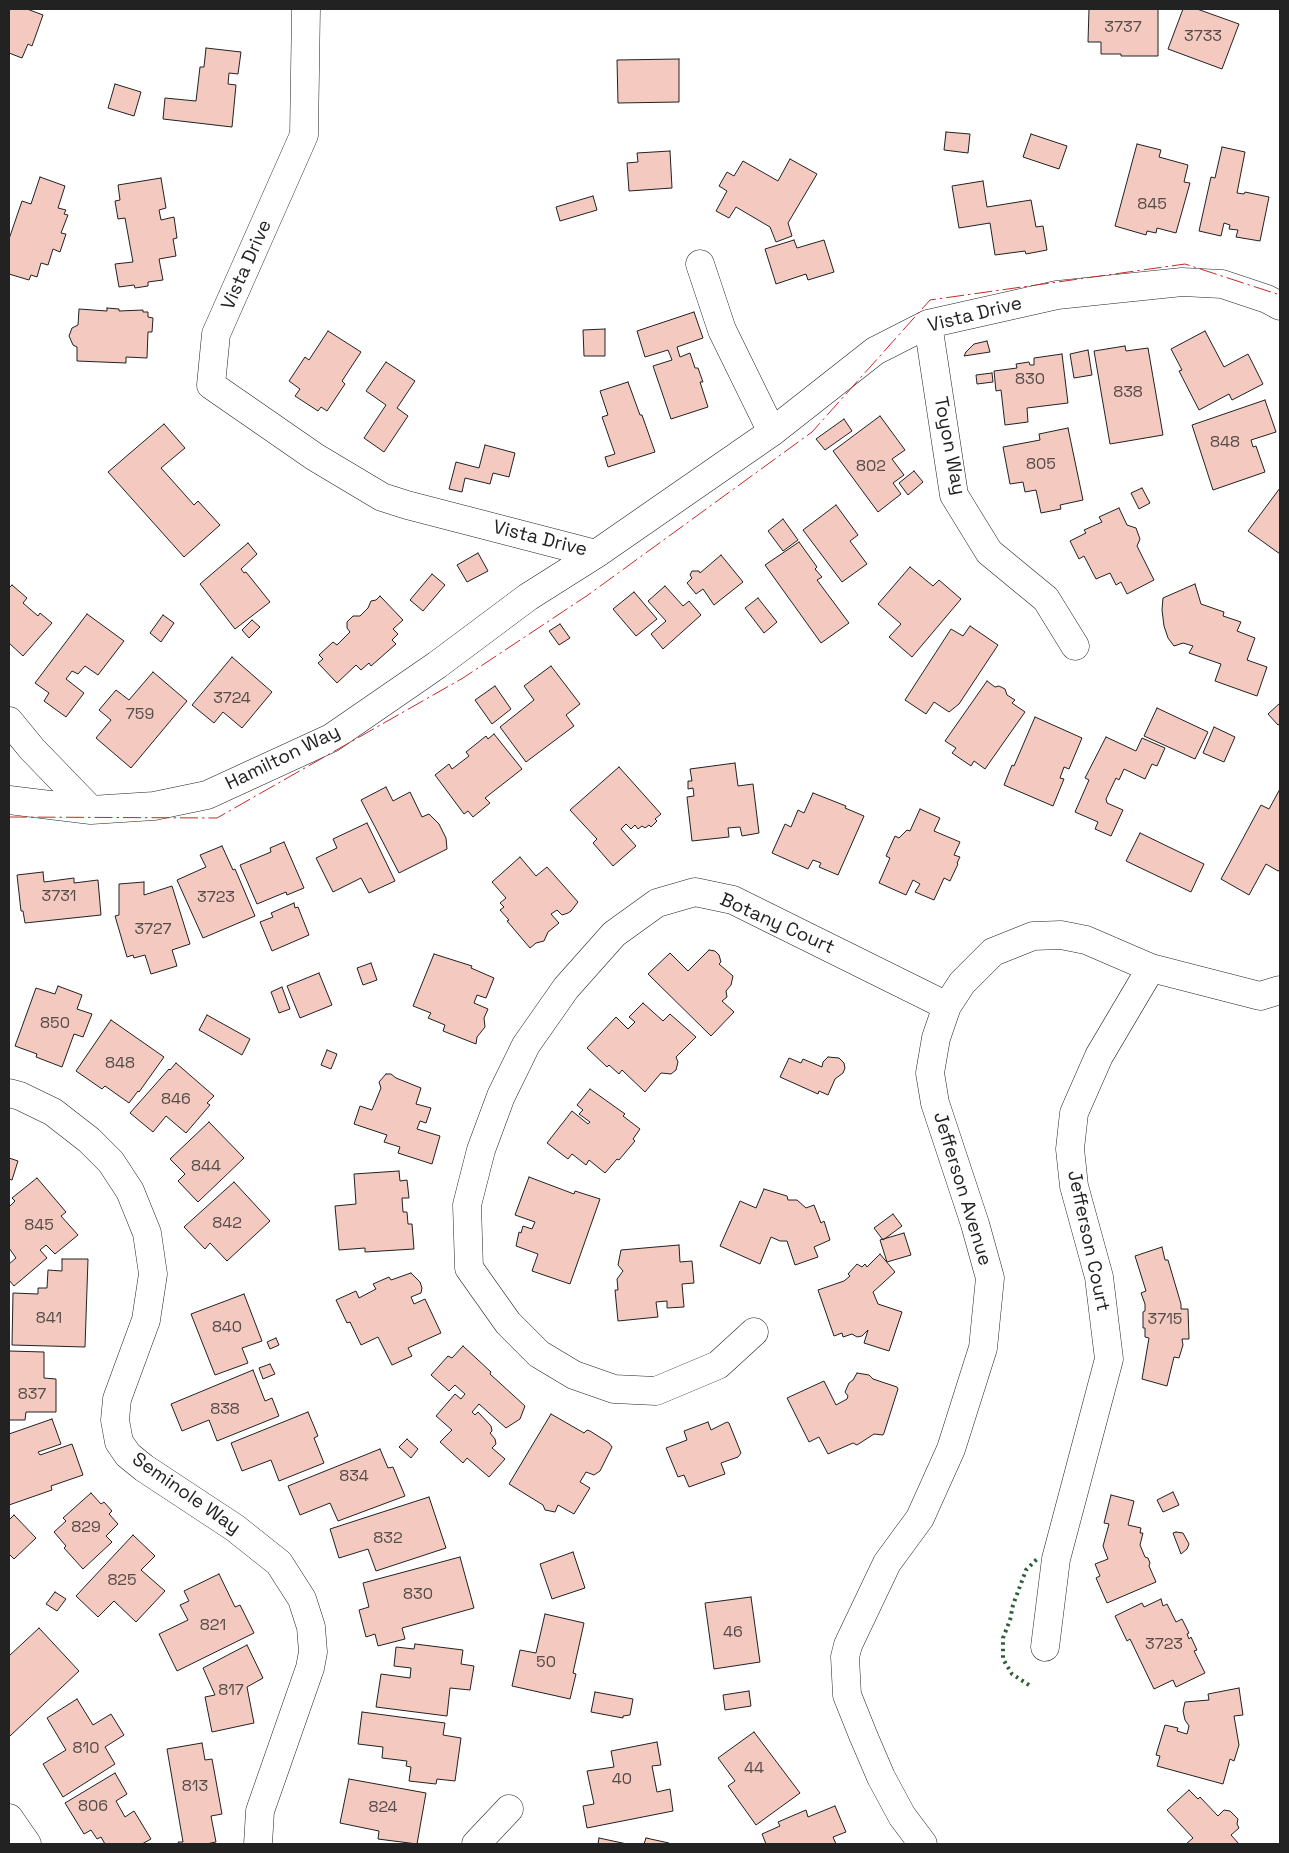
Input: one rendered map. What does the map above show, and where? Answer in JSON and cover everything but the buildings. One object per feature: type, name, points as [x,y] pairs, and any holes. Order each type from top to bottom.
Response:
[{"type":"street","name":"Vista Drive","points":[[306,9],[304,135],[216,334],[211,385],[315,456],[382,497],[407,505],[596,554],[772,432],[874,352],[928,324],[1057,295],[1182,282],[1222,284],[1267,298],[1280,306]]},
{"type":"street","points":[[700,264],[722,330],[772,432]]},
{"type":"street","name":"Toyon Way","points":[[928,324],[954,495],[989,552],[1046,599],[1075,646]]},
{"type":"street","name":"Hamilton Way","points":[[9,800],[91,810],[154,806],[207,796],[331,738],[437,665],[528,597],[596,554]]},
{"type":"street","points":[[9,721],[32,749],[91,810]]},
{"type":"street","name":"Botany Court","points":[[754,1332],[718,1365],[656,1391],[614,1389],[574,1375],[539,1354],[508,1323],[469,1268],[467,1205],[481,1150],[501,1096],[526,1045],[566,988],[614,934],[657,903],[695,892],[733,900],[947,1006]]},
{"type":"street","name":"Jefferson Avenue","points":[[923,1844],[902,1816],[881,1777],[863,1735],[847,1695],[845,1657],[887,1563],[920,1518],[951,1449],[984,1348],[990,1278],[975,1224],[935,1103],[930,1072],[936,1038],[947,1006],[962,984],[993,952],[1033,936],[1061,936],[1086,940],[1151,968],[1260,996],[1280,990]]},
{"type":"street","name":"Jefferson Court","points":[[1044,1647],[1056,1559],[1109,1359],[1099,1277],[1074,1186],[1070,1149],[1074,1113],[1099,1056],[1151,968]]},
{"type":"street","name":"Seminole Way","points":[[9,1093],[20,1096],[52,1112],[89,1140],[111,1162],[130,1191],[147,1233],[153,1274],[146,1320],[117,1399],[115,1420],[120,1442],[128,1455],[144,1468],[235,1528],[279,1563],[302,1599],[311,1627],[313,1652],[310,1668],[260,1811],[258,1844]]},
{"type":"street","points":[[476,1844],[509,1808]]},
{"type":"street","points":[[9,1818],[27,1844]]},
{"type":"hedge","points":[[1029,1685],[1012,1674],[1003,1659],[1003,1638],[1026,1570],[1037,1559]]},
{"type":"power","points":[[9,817],[217,818],[463,678],[588,595],[812,432],[930,300],[1185,264],[1280,295]]}]
